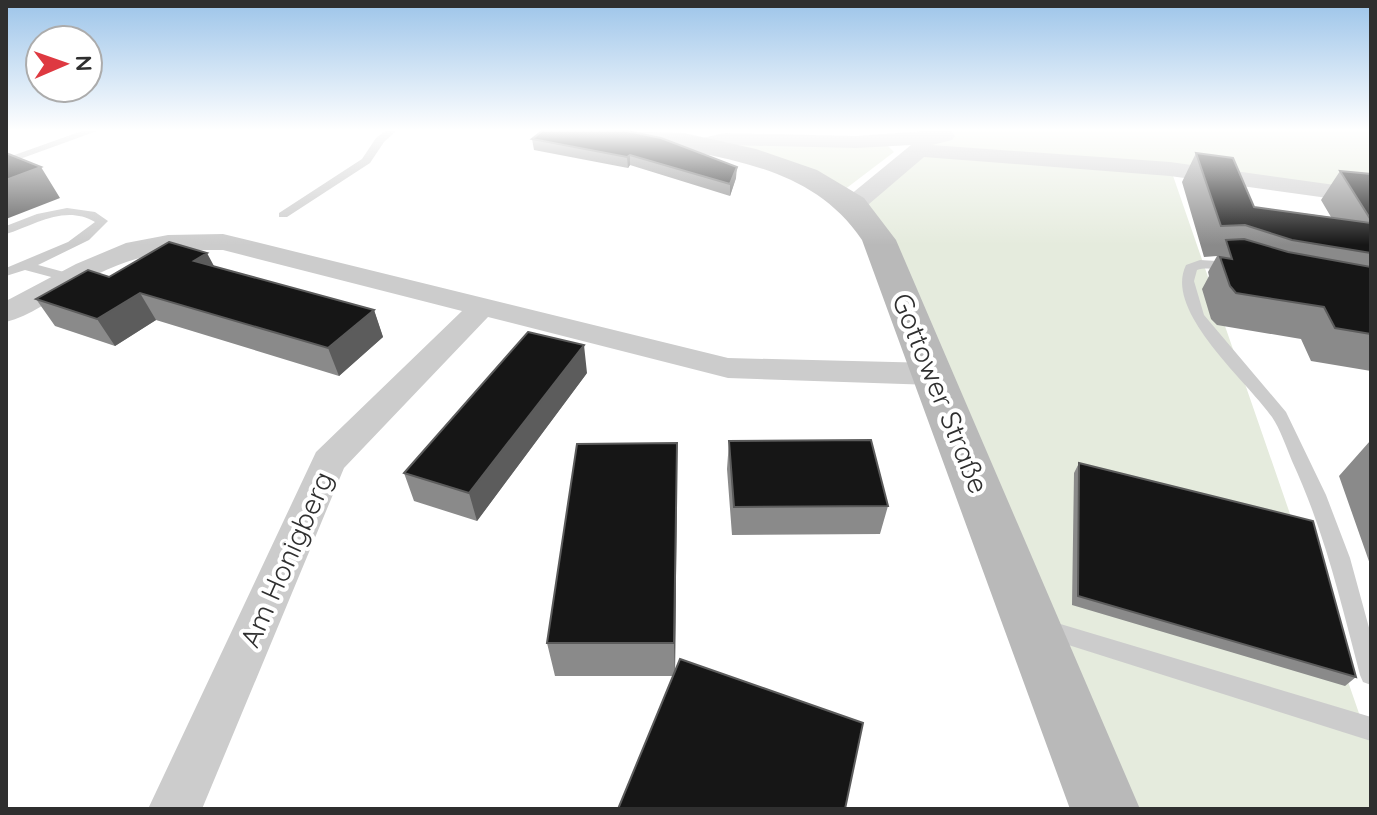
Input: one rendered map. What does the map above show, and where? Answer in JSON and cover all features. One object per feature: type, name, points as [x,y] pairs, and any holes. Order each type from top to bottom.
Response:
[{"type":"street","name":"Gottower Straße","points":[[785,169],[853,205],[879,240],[1105,809]]},
{"type":"street","points":[[853,205],[894,169]]},
{"type":"street","points":[[1170,169],[1371,197]]},
{"type":"street","points":[[6,313],[70,278],[136,248],[176,241],[223,242],[480,309],[728,368],[933,374]]},
{"type":"street","name":"Am Honigberg","points":[[175,809],[329,461],[480,309]]},
{"type":"lane","points":[[283,215],[354,169]]},
{"type":"lane","points":[[6,230],[38,216],[58,212],[78,212],[102,221],[89,235],[6,272]]},
{"type":"lane","points":[[1245,270],[1227,263],[1200,264],[1191,268],[1187,281],[1197,316],[1280,416],[1317,495],[1340,558],[1371,675]]},
{"type":"lane","points":[[25,266],[70,278]]},
{"type":"lane","points":[[1034,625],[1371,729]]},
{"type":"shaded area","points":[[791,169],[872,169],[844,190]]},
{"type":"shaded area","points":[[891,169],[1371,169],[1371,197],[1171,170],[1362,722],[1371,725],[1371,809],[1105,809],[853,205]]},
{"type":"building","points":[[6,169],[36,169],[6,180]]},
{"type":"building","points":[[678,169],[736,169],[730,184]]},
{"type":"building","points":[[1201,169],[1238,169],[1254,207],[1371,223],[1371,253],[1292,240],[1245,225],[1221,226]]},
{"type":"building","points":[[1340,171],[1371,174],[1371,220]]},
{"type":"building","points":[[1244,239],[1288,252],[1371,267],[1371,334],[1335,328],[1324,307],[1236,293],[1230,286],[1220,257],[1232,259],[1226,240]]},
{"type":"building","points":[[169,242],[207,253],[194,261],[374,310],[328,348],[140,293],[97,319],[36,299],[88,270],[109,277]]},
{"type":"building","points":[[528,332],[584,345],[469,493],[404,473]]},
{"type":"building","points":[[871,440],[888,506],[734,507],[729,441]]},
{"type":"building","points":[[677,443],[674,643],[547,643],[577,444]]},
{"type":"building","points":[[1079,463],[1313,521],[1356,677],[1078,596]]},
{"type":"building","points":[[680,659],[863,723],[845,809],[618,809]]}]
